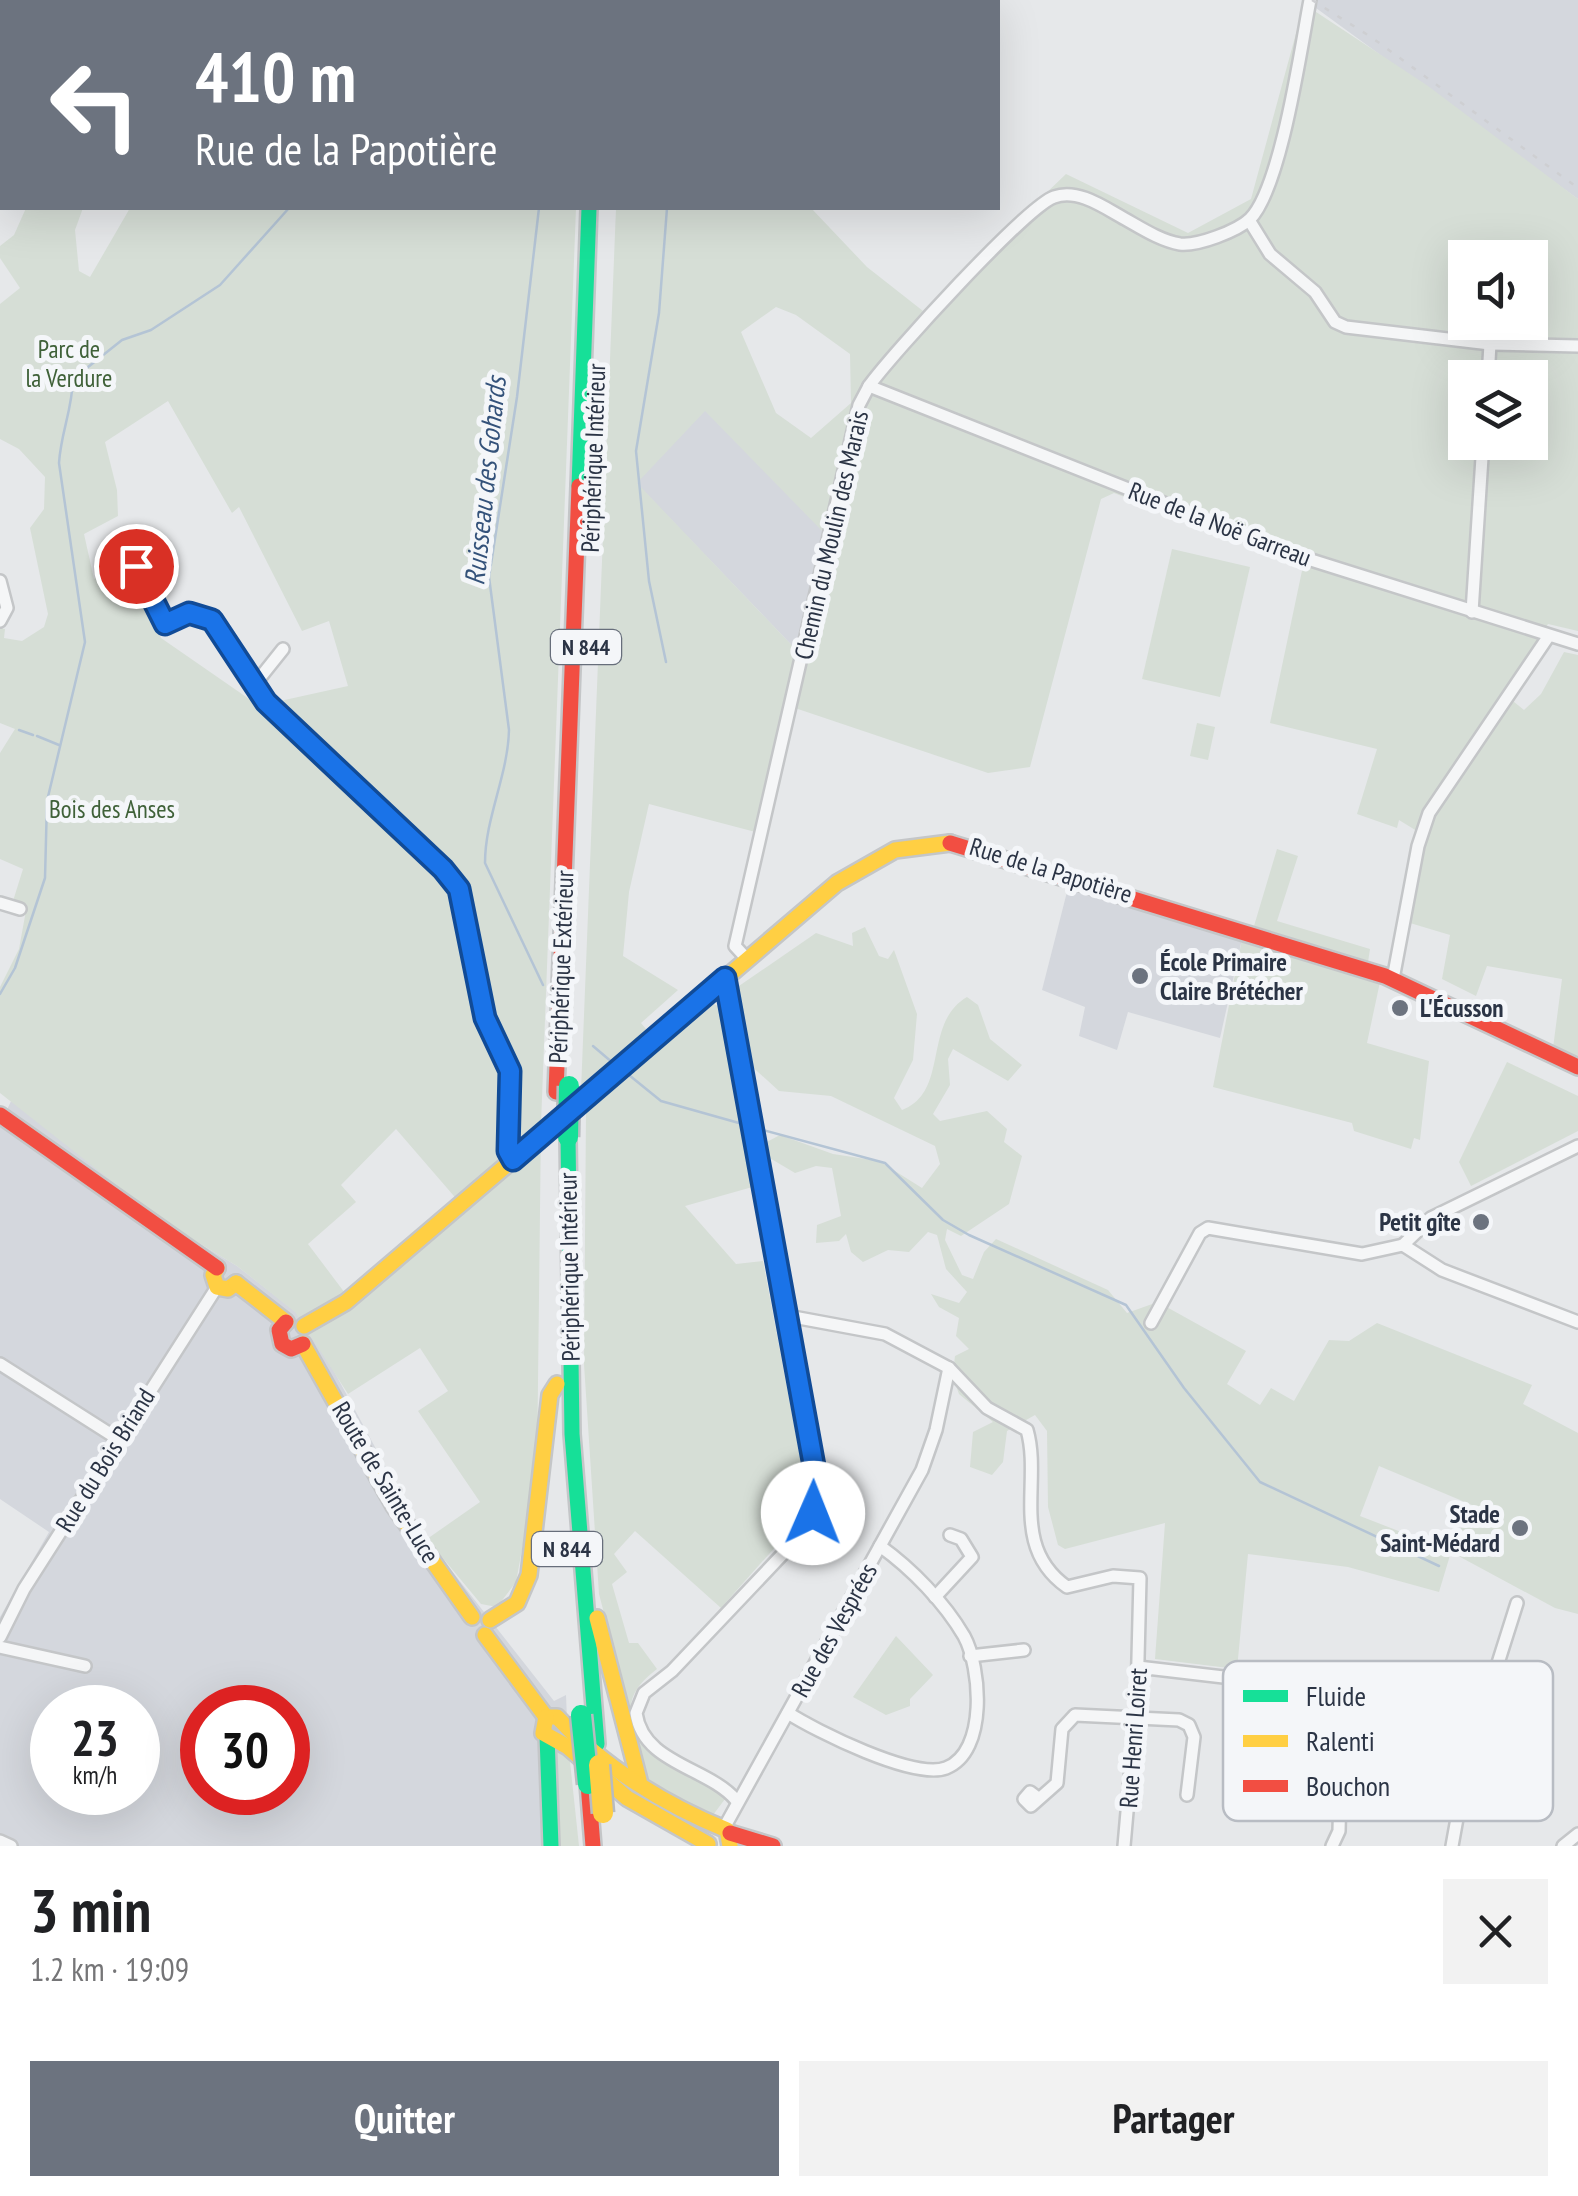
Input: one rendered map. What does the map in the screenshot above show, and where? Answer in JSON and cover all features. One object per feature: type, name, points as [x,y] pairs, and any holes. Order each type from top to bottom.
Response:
[{"type":"main road","name":"Périphérique Extérieur","points":[[563,1089],[588,210]]},
{"type":"main road","name":"Périphérique Intérieur","points":[[602,210],[561,1140],[580,1560],[606,1846]]},
{"type":"main road","name":"Rue de la Papotière","points":[[298,1330],[346,1302],[859,866],[898,846],[962,843],[1393,979],[1578,1067]]},
{"type":"main road","name":"Route de Sainte-Luce","points":[[0,1115],[298,1330],[394,1506],[558,1726],[636,1788],[720,1838],[774,1846]]},
{"type":"main road","name":"N 844","points":[[561,1140],[558,1726],[588,1784],[593,1846]]},
{"type":"main road","points":[[483,1624],[517,1603],[529,1575],[550,1396],[557,1384]]},
{"type":"main road","points":[[580,1560],[590,1573],[636,1788]]},
{"type":"main road","points":[[551,1846],[558,1726]]},
{"type":"street","points":[[1310,0],[1283,132],[1262,201],[1250,220],[1270,254],[1316,292],[1335,322],[1366,332],[1490,344],[1578,346]]},
{"type":"street","name":"Chemin du Moulin des Marais","points":[[747,959],[735,946],[860,405],[869,386],[973,272],[1036,208],[1055,196],[1072,194],[1092,201],[1181,244],[1199,242],[1250,220]]},
{"type":"street","points":[[1489,360],[1490,344]]},
{"type":"street","name":"Rue de la Noë Garreau","points":[[869,386],[1282,550],[1578,644]]},
{"type":"street","points":[[1472,612],[1482,460]]},
{"type":"street","points":[[123,538],[165,624],[189,613],[212,620],[266,702],[443,869],[459,889],[485,1018],[510,1071],[508,1151],[513,1160]]},
{"type":"street","points":[[0,622],[6,614],[1,585]]},
{"type":"street","points":[[1393,979],[1418,846],[1430,814],[1548,637]]},
{"type":"street","points":[[255,684],[283,649]]},
{"type":"street","points":[[0,903],[20,908]]},
{"type":"street","points":[[725,978],[816,1477],[813,1513],[798,1538],[672,1671],[649,1688],[636,1709],[637,1723],[649,1743],[736,1800]]},
{"type":"street","points":[[1151,1323],[1200,1233],[1208,1228],[1362,1254],[1404,1245],[1431,1218],[1578,1146]]},
{"type":"street","points":[[1404,1245],[1442,1270],[1578,1322]]},
{"type":"street","name":"Rue du Bois Briand","points":[[0,1636],[24,1589],[118,1439],[224,1279]]},
{"type":"street","points":[[788,1316],[875,1329],[949,1368]]},
{"type":"street","points":[[0,1364],[118,1439]]},
{"type":"street","name":"Rue des Vesprées","points":[[720,1838],[736,1800],[922,1470],[936,1430],[949,1368]]},
{"type":"street","name":"Rue Henri Loiret","points":[[949,1368],[988,1408],[1028,1430],[1029,1500],[1043,1562],[1066,1587],[1136,1575],[1141,1581],[1124,1846]]},
{"type":"street","points":[[935,1596],[972,1557],[961,1539],[950,1535]]},
{"type":"street","points":[[788,1713],[852,1749],[926,1768],[947,1768],[957,1760],[978,1725],[966,1638],[935,1596],[880,1546]]},
{"type":"street","points":[[1499,1661],[1517,1603]]},
{"type":"street","points":[[0,1647],[86,1666]]},
{"type":"street","points":[[970,1656],[1024,1650]]},
{"type":"street","points":[[1138,1668],[1223,1677]]},
{"type":"street","points":[[1038,1798],[1057,1784],[1062,1729],[1070,1718],[1135,1718],[1190,1725],[1194,1737],[1187,1796]]},
{"type":"street","points":[[1332,1846],[1339,1821]]},
{"type":"street","points":[[1452,1846],[1457,1821]]},
{"type":"street","points":[[1563,1846],[1578,1834]]},
{"type":"street","points":[[0,1841],[11,1846]]},
{"type":"shaded area","points":[[1318,0],[1578,0],[1578,199],[1316,8]]},
{"type":"shaded area","points":[[705,410],[830,538],[803,657],[636,483]]},
{"type":"shaded area","name":"École Primaire Claire Brétécher","points":[[1069,884],[1242,939],[1220,1038],[1128,1012],[1117,1050],[1079,1036],[1085,1007],[1042,990]]},
{"type":"shaded area","points":[[12,1099],[161,1220],[237,1266],[296,1312],[316,1338],[421,1532],[554,1701],[566,1695],[568,1743],[555,1846],[0,1846],[0,1617],[49,1532],[0,1499],[0,1125]]},
{"type":"green space","points":[[1304,4],[1428,86],[1578,199],[1578,631],[1548,624],[1503,693],[1524,710],[1541,694],[1564,652],[1578,655],[1578,1060],[1553,1048],[1562,979],[1487,966],[1476,996],[1442,979],[1450,935],[1410,923],[1425,836],[1399,820],[1397,828],[1357,814],[1377,749],[1270,723],[1303,566],[1114,493],[1101,499],[1030,767],[988,773],[792,707],[763,834],[649,804],[629,892],[623,956],[678,990],[641,1023],[651,1035],[581,1091],[616,210],[813,210],[867,267],[923,311],[1066,174],[1188,233],[1251,199]],"holes":[[[776,307],[796,315],[850,354],[851,403],[811,438],[776,413],[741,332]],[[705,411],[829,538],[802,656],[637,483]]]},
{"type":"green space","points":[[25,210],[82,210],[75,230],[79,271],[90,277],[129,210],[576,210],[541,1124],[537,1469],[516,1582],[497,1607],[481,1604],[427,1539],[480,1502],[418,1411],[448,1391],[420,1348],[348,1394],[295,1312],[237,1266],[161,1220],[0,1093],[0,987],[19,949],[27,905],[13,901],[23,869],[0,859],[0,753],[15,729],[0,723],[0,628],[5,629],[4,638],[22,641],[44,627],[48,614],[30,528],[44,509],[45,477],[19,449],[0,439],[0,304],[20,288],[0,258],[0,246],[14,235]],"holes":[[[168,401],[232,513],[239,507],[302,631],[329,621],[348,686],[280,701],[268,712],[161,638],[126,563],[94,579],[84,534],[118,516],[117,490],[105,442]],[[396,1129],[466,1210],[354,1305],[308,1244],[356,1202],[341,1185]]]},
{"type":"green space","points":[[1172,549],[1250,567],[1220,697],[1142,679]]},
{"type":"green space","points":[[1197,723],[1215,727],[1208,760],[1190,756]]},
{"type":"green space","points":[[1277,849],[1298,856],[1277,921],[1370,949],[1368,962],[1254,926]]},
{"type":"green space","points":[[865,927],[879,956],[888,959],[894,950],[917,1014],[913,1060],[894,1098],[902,1110],[917,1101],[926,1088],[945,1023],[967,997],[978,1005],[990,1039],[1022,1065],[1008,1081],[953,1049],[948,1059],[950,1085],[933,1114],[940,1121],[987,1111],[1007,1129],[1004,1142],[1022,1156],[1009,1204],[961,1236],[947,1229],[945,1240],[962,1275],[973,1279],[984,1252],[996,1239],[1108,1290],[1127,1313],[1155,1303],[1163,1305],[1246,1351],[1227,1384],[1260,1405],[1271,1388],[1294,1401],[1329,1340],[1349,1341],[1377,1323],[1532,1385],[1523,1404],[1578,1433],[1578,1614],[1555,1608],[1451,1552],[1439,1592],[1348,1567],[1248,1554],[1238,1661],[1223,1661],[1223,1667],[1155,1659],[1165,1523],[1065,1549],[1058,1545],[1048,1507],[1047,1431],[1035,1415],[1007,1431],[1003,1462],[992,1475],[970,1467],[973,1432],[993,1422],[959,1394],[955,1383],[961,1372],[954,1364],[955,1356],[969,1349],[956,1336],[959,1318],[939,1307],[931,1294],[959,1303],[967,1292],[946,1269],[937,1235],[928,1232],[909,1252],[888,1250],[863,1262],[851,1252],[846,1234],[839,1241],[816,1243],[817,1225],[841,1216],[832,1168],[816,1166],[795,1173],[768,1157],[763,1144],[780,1135],[833,1154],[879,1161],[922,1188],[940,1164],[935,1146],[831,1096],[779,1091],[747,1062],[736,988],[816,933],[853,946],[852,933]],"holes":[[[1379,1466],[1472,1505],[1450,1551],[1360,1516]]]},
{"type":"green space","points":[[1242,939],[1380,982],[1367,1043],[1429,1061],[1420,1140],[1414,1138],[1411,1149],[1354,1131],[1352,1123],[1213,1087]]},
{"type":"green space","points":[[712,1003],[722,1008],[756,1186],[685,1206],[736,1264],[763,1261],[808,1499],[801,1518],[721,1608],[635,1531],[614,1554],[627,1572],[612,1584],[629,1643],[638,1643],[657,1669],[637,1688],[631,1707],[635,1724],[664,1756],[723,1794],[725,1799],[710,1819],[648,1781],[599,1594],[584,1364],[586,1113]]},
{"type":"green space","points":[[1507,1062],[1578,1096],[1578,1131],[1471,1186],[1459,1162]]},
{"type":"green space","points":[[896,1636],[933,1675],[910,1699],[910,1706],[886,1715],[853,1697]]},
{"type":"green space","points":[[550,1743],[568,1743],[579,1846],[555,1846]]},
{"type":"waterway","points":[[0,994],[15,968],[45,878],[47,801],[85,642],[59,463],[73,379],[122,340],[151,330],[220,285],[287,210]]},
{"type":"waterway","name":"Ruisseau des Gohards","points":[[539,210],[517,397],[489,577],[509,730],[485,863],[543,985]]},
{"type":"waterway","points":[[666,662],[649,581],[636,451],[659,313],[667,210]]},
{"type":"waterway","points":[[19,730],[33,735]]},
{"type":"waterway","points":[[37,736],[59,745]]},
{"type":"waterway","name":"Ruisseau des Gohards","points":[[593,1046],[613,1063]]},
{"type":"waterway","name":"Ruisseau des Gohards","points":[[624,1071],[661,1101],[746,1125]]},
{"type":"waterway","name":"Ruisseau des Gohards","points":[[759,1129],[885,1163],[943,1220],[1126,1305],[1184,1388],[1260,1482],[1439,1566]]},
{"type":"railway","points":[[1312,0],[1371,37],[1578,188]]},
{"type":"traffic: fast","points":[[579,486],[589,210]]},
{"type":"traffic: fast","points":[[568,1137],[569,1086]]},
{"type":"traffic: fast","points":[[568,1137],[572,1434],[597,1744]]},
{"type":"traffic: fast","points":[[581,1715],[588,1784]]},
{"type":"traffic: fast","points":[[547,1736],[551,1846]]},
{"type":"traffic: slow","points":[[304,1326],[346,1302],[837,883],[895,850],[950,843]]},
{"type":"traffic: slow","points":[[217,1268],[213,1275],[217,1287],[228,1289],[236,1283]]},
{"type":"traffic: slow","points":[[236,1283],[286,1322]]},
{"type":"traffic: slow","points":[[303,1344],[394,1506],[472,1617]]},
{"type":"traffic: slow","points":[[490,1620],[517,1603],[529,1575],[550,1395],[557,1384]]},
{"type":"traffic: slow","points":[[597,1618],[639,1780]]},
{"type":"traffic: slow","points":[[485,1635],[546,1717]]},
{"type":"traffic: slow","points":[[546,1717],[557,1717],[594,1752],[636,1782],[727,1830],[730,1846]]},
{"type":"traffic: slow","points":[[546,1717],[543,1733],[568,1747],[627,1798],[708,1844]]},
{"type":"traffic: slow","points":[[599,1765],[603,1813]]},
{"type":"traffic: jam","points":[[556,1092],[579,486]]},
{"type":"traffic: jam","points":[[950,843],[1385,976],[1578,1067]]},
{"type":"traffic: jam","points":[[0,1115],[217,1268]]},
{"type":"traffic: jam","points":[[286,1322],[279,1330],[282,1344],[291,1349],[303,1344]]},
{"type":"traffic: jam","points":[[588,1784],[593,1846]]},
{"type":"traffic: jam","points":[[730,1833],[773,1846]]},
{"type":"place","name":"École Primaire Claire Brétécher","points":[[1140,976]]},
{"type":"place","name":"L'Écusson","points":[[1400,1008]]},
{"type":"place","name":"Petit gîte","points":[[1481,1222]]},
{"type":"place","name":"Stade Saint-Médard","points":[[1520,1528]]},
{"type":"route","points":[[136,566],[165,624],[189,613],[212,620],[266,702],[454,881],[459,889],[466,939],[485,1018],[510,1071],[508,1151],[513,1160],[725,978],[816,1477],[813,1513]]},
{"type":"park label","name":"Parc de la Verdure","points":[[69,364]]},
{"type":"park label","name":"Bois des Anses","points":[[112,809]]}]
